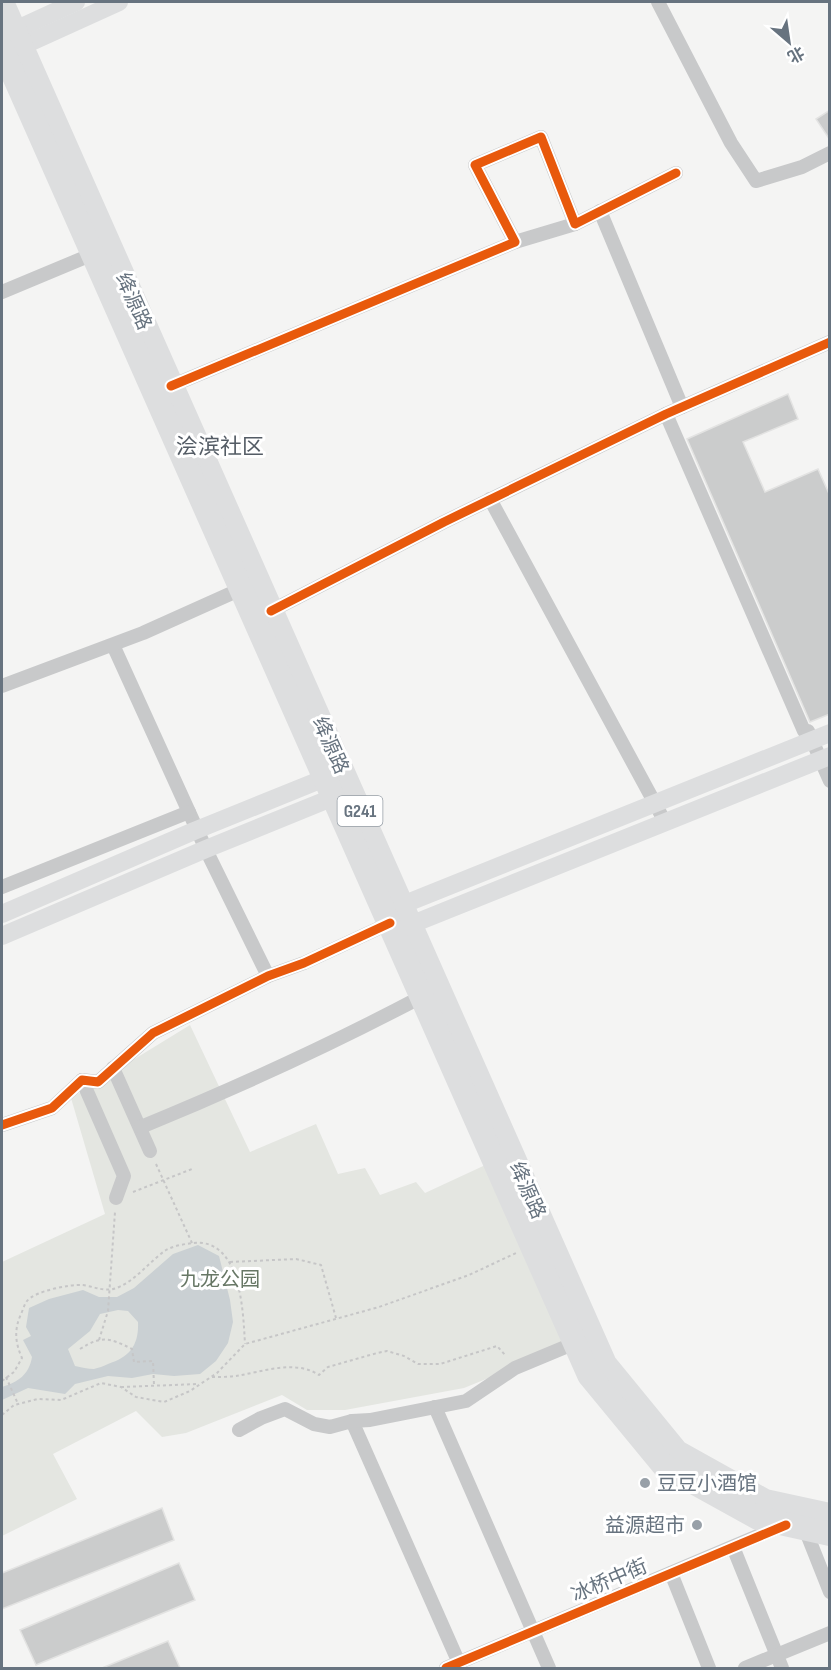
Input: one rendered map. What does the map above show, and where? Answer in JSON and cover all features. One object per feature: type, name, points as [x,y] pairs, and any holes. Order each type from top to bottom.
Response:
[{"type":"highway","name":"绛源路","points":[[2,2],[8,43],[93,254],[329,787],[401,918],[421,997],[589,1374],[664,1466],[758,1518],[830,1534]]},
{"type":"highway","name":"绛源路","points":[[8,43],[171,386],[271,611],[401,918],[605,1364],[677,1452],[765,1501],[830,1515]]},
{"type":"main road","points":[[8,43],[76,2]]},
{"type":"main road","points":[[8,43],[119,2]]},
{"type":"main road","points":[[401,918],[807,733],[830,732]]},
{"type":"main road","points":[[401,918],[665,822],[825,758]]},
{"type":"main road","points":[[2,914],[197,830],[329,787]]},
{"type":"main road","points":[[2,936],[206,849],[329,787]]},
{"type":"street","points":[[657,2],[731,144],[756,181],[802,167],[830,153]]},
{"type":"street","points":[[515,242],[474,165],[541,137],[575,224]]},
{"type":"street","points":[[171,386],[515,242],[575,224],[676,173]]},
{"type":"street","points":[[600,211],[682,407]]},
{"type":"street","points":[[2,292],[93,254]]},
{"type":"street","points":[[271,611],[490,499],[666,414],[830,342]]},
{"type":"street","points":[[666,414],[807,733],[825,758],[830,780]]},
{"type":"street","points":[[490,499],[665,822]]},
{"type":"street","points":[[2,686],[143,633],[241,589]]},
{"type":"street","points":[[112,645],[197,830],[268,976]]},
{"type":"street","points":[[2,887],[189,812]]},
{"type":"street","points":[[82,1080],[98,1082],[153,1033],[268,976],[304,963],[401,918]]},
{"type":"street","points":[[141,1127],[243,1084],[350,1034],[421,997]]},
{"type":"street","points":[[113,1068],[150,1151]]},
{"type":"street","points":[[2,1125],[52,1108],[82,1080]]},
{"type":"street","points":[[82,1080],[124,1176],[116,1198]]},
{"type":"street","points":[[239,1430],[285,1409],[315,1424],[330,1427],[466,1401],[515,1368],[575,1343]]},
{"type":"street","points":[[435,1407],[549,1668]]},
{"type":"street","points":[[352,1421],[452,1666]]},
{"type":"street","points":[[796,1527],[830,1592]]},
{"type":"street","name":"冰桥中街","points":[[452,1666],[733,1547],[796,1527]]},
{"type":"street","points":[[733,1547],[779,1662]]},
{"type":"street","points":[[671,1573],[709,1668]]},
{"type":"street","points":[[745,1668],[779,1662],[830,1633]]},
{"type":"path","points":[[150,1151],[192,1243]]},
{"type":"path","points":[[99,1340],[108,1311],[111,1289],[116,1198],[192,1169]]},
{"type":"path","points":[[2,1381],[14,1372],[22,1358],[15,1342],[18,1321],[27,1300],[40,1293],[58,1288],[82,1285],[102,1290],[118,1288],[168,1249],[192,1243],[203,1242],[218,1248],[230,1262],[240,1295],[245,1344]]},
{"type":"path","points":[[121,1387],[136,1397],[164,1402],[202,1384],[245,1344],[379,1307],[469,1275],[532,1246]]},
{"type":"path","points":[[230,1262],[296,1259],[321,1265],[337,1319]]},
{"type":"path","points":[[80,1349],[95,1340],[118,1341],[132,1349],[134,1362],[153,1361],[154,1385]]},
{"type":"path","points":[[211,1377],[234,1377],[298,1368],[310,1369],[319,1375],[328,1367],[387,1351],[404,1356],[418,1364],[440,1364],[497,1346],[515,1368]]},
{"type":"path","points":[[6,1377],[18,1404]]},
{"type":"path","points":[[2,1414],[18,1404],[38,1399],[61,1400],[101,1383],[121,1387],[202,1384]]},
{"type":"green space","name":"九龙公园","points":[[190,1025],[250,1152],[316,1124],[338,1174],[365,1168],[380,1195],[416,1182],[425,1193],[494,1161],[575,1343],[464,1388],[345,1410],[307,1410],[282,1395],[186,1433],[162,1437],[136,1411],[53,1454],[77,1499],[2,1536],[2,1262],[105,1214],[71,1098]]},
{"type":"shaded area","points":[[198,1245],[219,1256],[233,1322],[228,1343],[216,1361],[200,1374],[174,1376],[153,1374],[132,1378],[108,1376],[75,1384],[65,1394],[28,1388],[2,1400],[2,1387],[22,1377],[31,1363],[32,1357],[23,1340],[31,1336],[26,1327],[29,1308],[49,1299],[83,1290],[99,1297],[117,1297],[134,1288],[173,1254]],"holes":[[[118,1310],[128,1311],[138,1322],[137,1337],[132,1349],[122,1358],[94,1369],[75,1366],[68,1349],[90,1331],[100,1314]]]},
{"type":"building","points":[[830,110],[830,140],[816,119]]},
{"type":"building","points":[[788,394],[798,419],[743,442],[765,492],[818,469],[830,496],[830,714],[810,722],[687,439]]},
{"type":"building","points":[[162,1508],[174,1540],[2,1609],[2,1573]]},
{"type":"building","points":[[179,1563],[195,1600],[36,1665],[20,1630]]},
{"type":"building","points":[[168,1641],[180,1668],[102,1668]]},
{"type":"cycle path","points":[[171,386],[515,242],[475,165],[541,137],[575,224],[676,173]]},
{"type":"cycle path","points":[[271,611],[444,522],[666,414],[830,342]]},
{"type":"cycle path","points":[[2,1125],[52,1108],[82,1080],[98,1082],[153,1033],[268,976],[304,963],[390,923]]},
{"type":"cycle path","points":[[446,1668],[786,1525]]},
{"type":"place","name":"豆豆小酒馆","points":[[645,1483]]},
{"type":"place","name":"益源超市","points":[[697,1525]]},
{"type":"district","name":"浍滨社区","points":[[220,446]]}]
